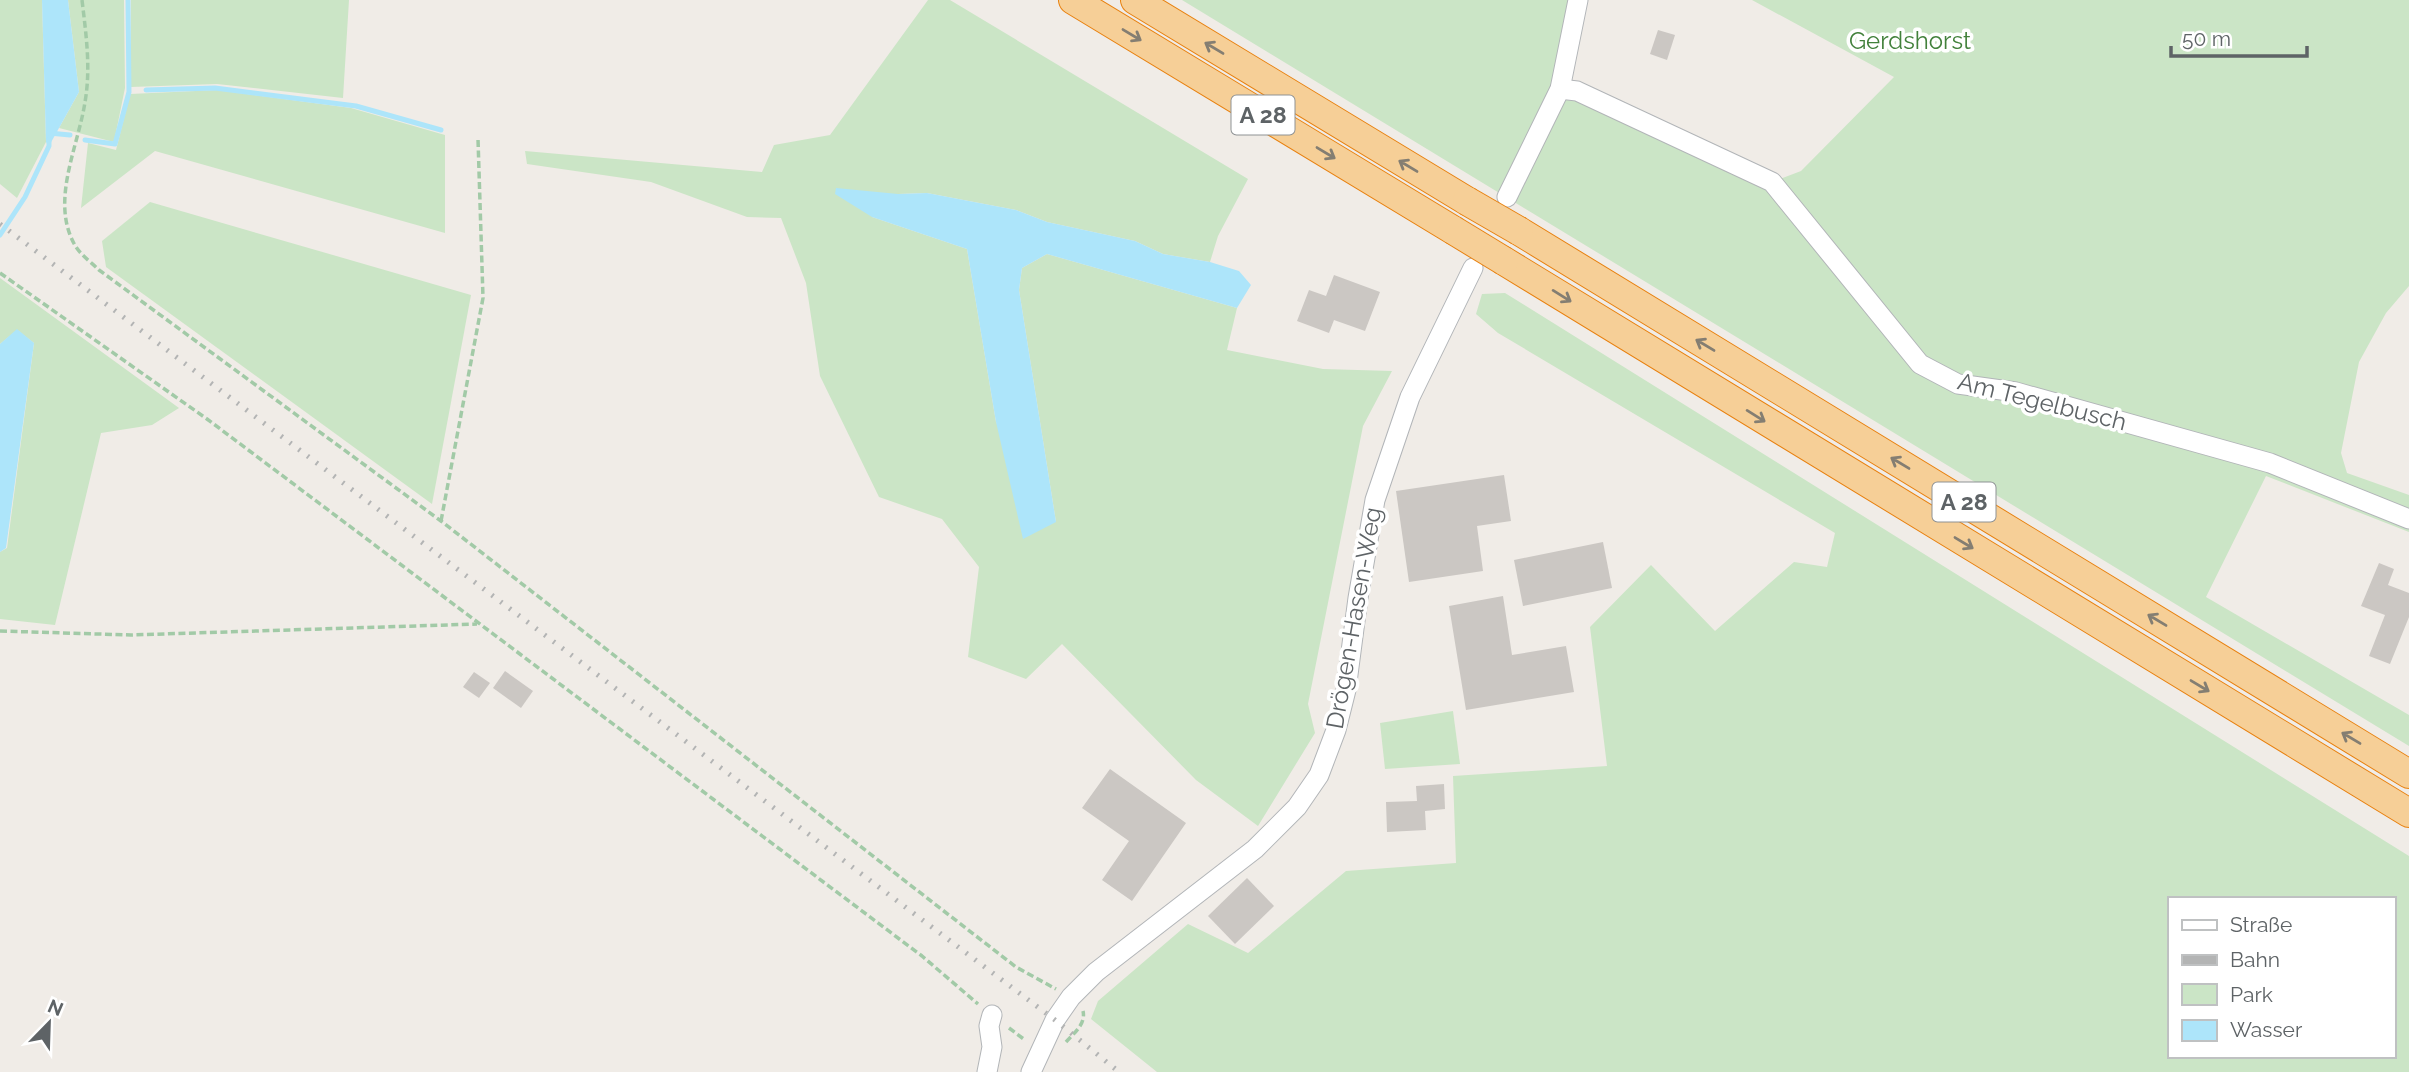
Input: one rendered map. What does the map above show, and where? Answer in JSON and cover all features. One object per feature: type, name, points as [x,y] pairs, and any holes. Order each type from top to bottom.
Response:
[{"type":"highway","name":"A 28","points":[[1073,0],[2409,813]]},
{"type":"highway","name":"A 28","points":[[1135,0],[2409,774]]},
{"type":"street","points":[[1507,197],[1560,89],[1578,0]]},
{"type":"street","name":"Am Tegelbusch","points":[[1560,89],[1577,91],[1772,182],[1920,364],[1958,384],[2016,392],[2270,463],[2409,519]]},
{"type":"street","name":"Drögen-Hasen-Weg","points":[[1031,1072],[1055,1020],[1071,997],[1096,972],[1265,841],[1297,807],[1319,775],[1336,730],[1346,690],[1375,500],[1410,397],[1473,268]]},
{"type":"street","points":[[987,1072],[992,1047],[989,1026],[992,1015]]},
{"type":"path","points":[[82,0],[89,52],[86,100],[66,185],[65,222],[77,249],[100,270],[441,521],[1016,967],[1071,997]]},
{"type":"path","points":[[441,521],[483,299],[478,139]]},
{"type":"path","points":[[0,273],[207,419],[922,956],[992,1015],[1040,1049]]},
{"type":"path","points":[[0,631],[131,635],[479,624]]},
{"type":"green space","points":[[0,0],[42,0],[46,142],[17,198],[0,184]]},
{"type":"green space","points":[[68,0],[124,0],[125,88],[114,142],[59,128],[79,92]]},
{"type":"green space","points":[[131,0],[349,0],[343,98],[217,84],[131,87]]},
{"type":"green space","points":[[928,0],[950,0],[1248,179],[1218,236],[1210,262],[1163,254],[1135,241],[1047,222],[1016,210],[927,193],[898,194],[872,217],[967,249],[996,422],[1056,522],[1019,290],[1022,268],[1047,254],[1237,308],[1227,350],[1323,369],[1392,371],[1363,426],[1308,704],[1315,733],[1258,826],[1196,780],[1062,644],[1026,679],[968,657],[979,567],[942,519],[879,497],[820,376],[806,283],[781,218],[747,217],[651,182],[527,164],[525,151],[762,172],[774,145],[830,135]]},
{"type":"green space","name":"Gerdshorst","points":[[1182,0],[1578,0],[1560,89],[1772,182],[1801,171],[1894,77],[1752,0],[2409,0],[2409,286],[2386,313],[2359,362],[2341,453],[2347,473],[2409,495],[2409,532],[2266,476],[2206,597],[2409,715],[2409,746]]},
{"type":"green space","points":[[217,90],[351,108],[445,135],[445,233],[155,151],[81,208],[88,143],[116,150],[130,94]]},
{"type":"green space","points":[[150,202],[471,295],[432,504],[106,267],[102,241]]},
{"type":"green space","points":[[0,278],[179,408],[152,425],[101,433],[55,625],[0,619],[0,552],[7,548],[34,343],[17,330],[0,344]]},
{"type":"green space","points":[[1505,293],[2409,856],[2409,1072],[1157,1072],[1091,1019],[1098,1001],[1188,924],[1248,953],[1346,871],[1456,863],[1453,776],[1607,766],[1590,627],[1651,565],[1715,631],[1794,562],[1827,567],[1835,533],[1498,333],[1476,314],[1482,294]]},
{"type":"green space","points":[[1453,711],[1460,764],[1385,769],[1380,723]]},
{"type":"water","points":[[42,0],[68,0],[79,92],[49,146],[46,142]]},
{"type":"water","points":[[836,188],[898,194],[927,193],[1016,210],[1047,222],[1135,241],[1163,254],[1210,262],[1239,271],[1251,285],[1237,308],[1047,254],[1022,268],[1019,290],[1056,522],[1023,539],[996,422],[967,249],[872,217],[835,194]]},
{"type":"water","points":[[17,329],[34,343],[6,548],[0,552],[0,344]]},
{"type":"building","points":[[1658,30],[1675,35],[1667,60],[1650,54]]},
{"type":"building","points":[[1334,275],[1380,292],[1365,331],[1334,320],[1329,333],[1297,321],[1309,290],[1326,296]]},
{"type":"building","points":[[1504,475],[1511,521],[1477,526],[1483,571],[1409,582],[1396,491]]},
{"type":"building","points":[[1603,542],[1612,588],[1523,606],[1514,560]]},
{"type":"building","points":[[2379,563],[2394,569],[2388,585],[2409,593],[2409,617],[2390,664],[2369,656],[2385,615],[2361,606]]},
{"type":"building","points":[[1503,596],[1512,655],[1566,646],[1574,692],[1466,710],[1449,606]]},
{"type":"building","points":[[505,671],[533,691],[521,708],[493,688]]},
{"type":"building","points":[[474,672],[490,683],[479,698],[463,687]]},
{"type":"building","points":[[1110,769],[1186,823],[1132,901],[1102,880],[1129,841],[1082,808]]},
{"type":"building","points":[[1444,784],[1445,809],[1425,811],[1426,830],[1387,832],[1386,802],[1417,801],[1416,786]]},
{"type":"building","points":[[1247,878],[1274,906],[1235,944],[1208,916]]},
{"type":"waterway","points":[[85,140],[115,144],[129,92],[128,0]]},
{"type":"waterway","points":[[146,90],[215,88],[356,106],[441,130]]},
{"type":"waterway","points":[[49,133],[70,135]]},
{"type":"waterway","points":[[0,235],[25,197],[49,146],[49,140]]},
{"type":"railway","points":[[0,224],[1055,1020],[1119,1072]]}]
